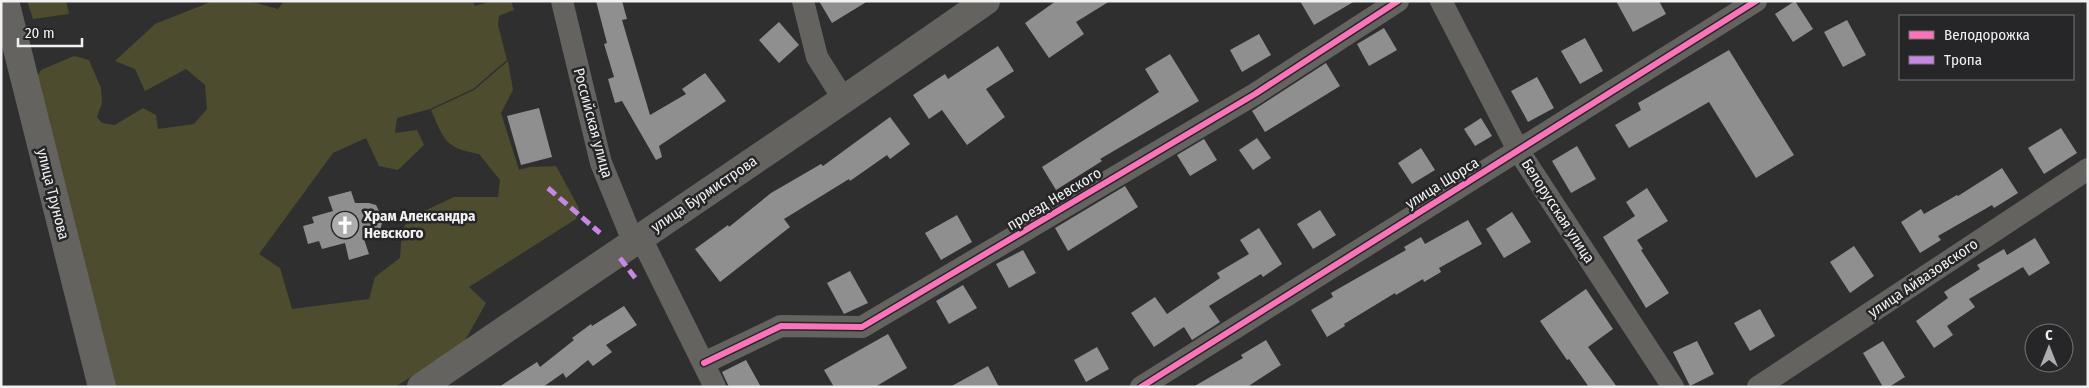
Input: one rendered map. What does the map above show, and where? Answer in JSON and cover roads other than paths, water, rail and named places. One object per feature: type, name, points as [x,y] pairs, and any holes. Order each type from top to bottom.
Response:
[{"type":"street","name":"улица Трунова","points":[[5,1],[102,387]]},
{"type":"street","name":"Российская улица","points":[[562,1],[601,163],[637,239],[715,387]]},
{"type":"street","points":[[803,1],[817,57],[844,100]]},
{"type":"street","name":"улица Бурмистрова","points":[[421,387],[844,100],[986,1]]},
{"type":"street","name":"проезд Невского","points":[[704,363],[781,326],[862,327],[1255,94],[1398,1]]},
{"type":"street","name":"Белорусская улица","points":[[1441,1],[1518,150],[1673,387]]},
{"type":"street","name":"улица Щорса","points":[[1141,387],[1756,1]]},
{"type":"street","name":"улица Айвазовского","points":[[1758,387],[2088,169]]},
{"type":"place","name":"Храм Александра Невского","points":[[345,225]]}]
